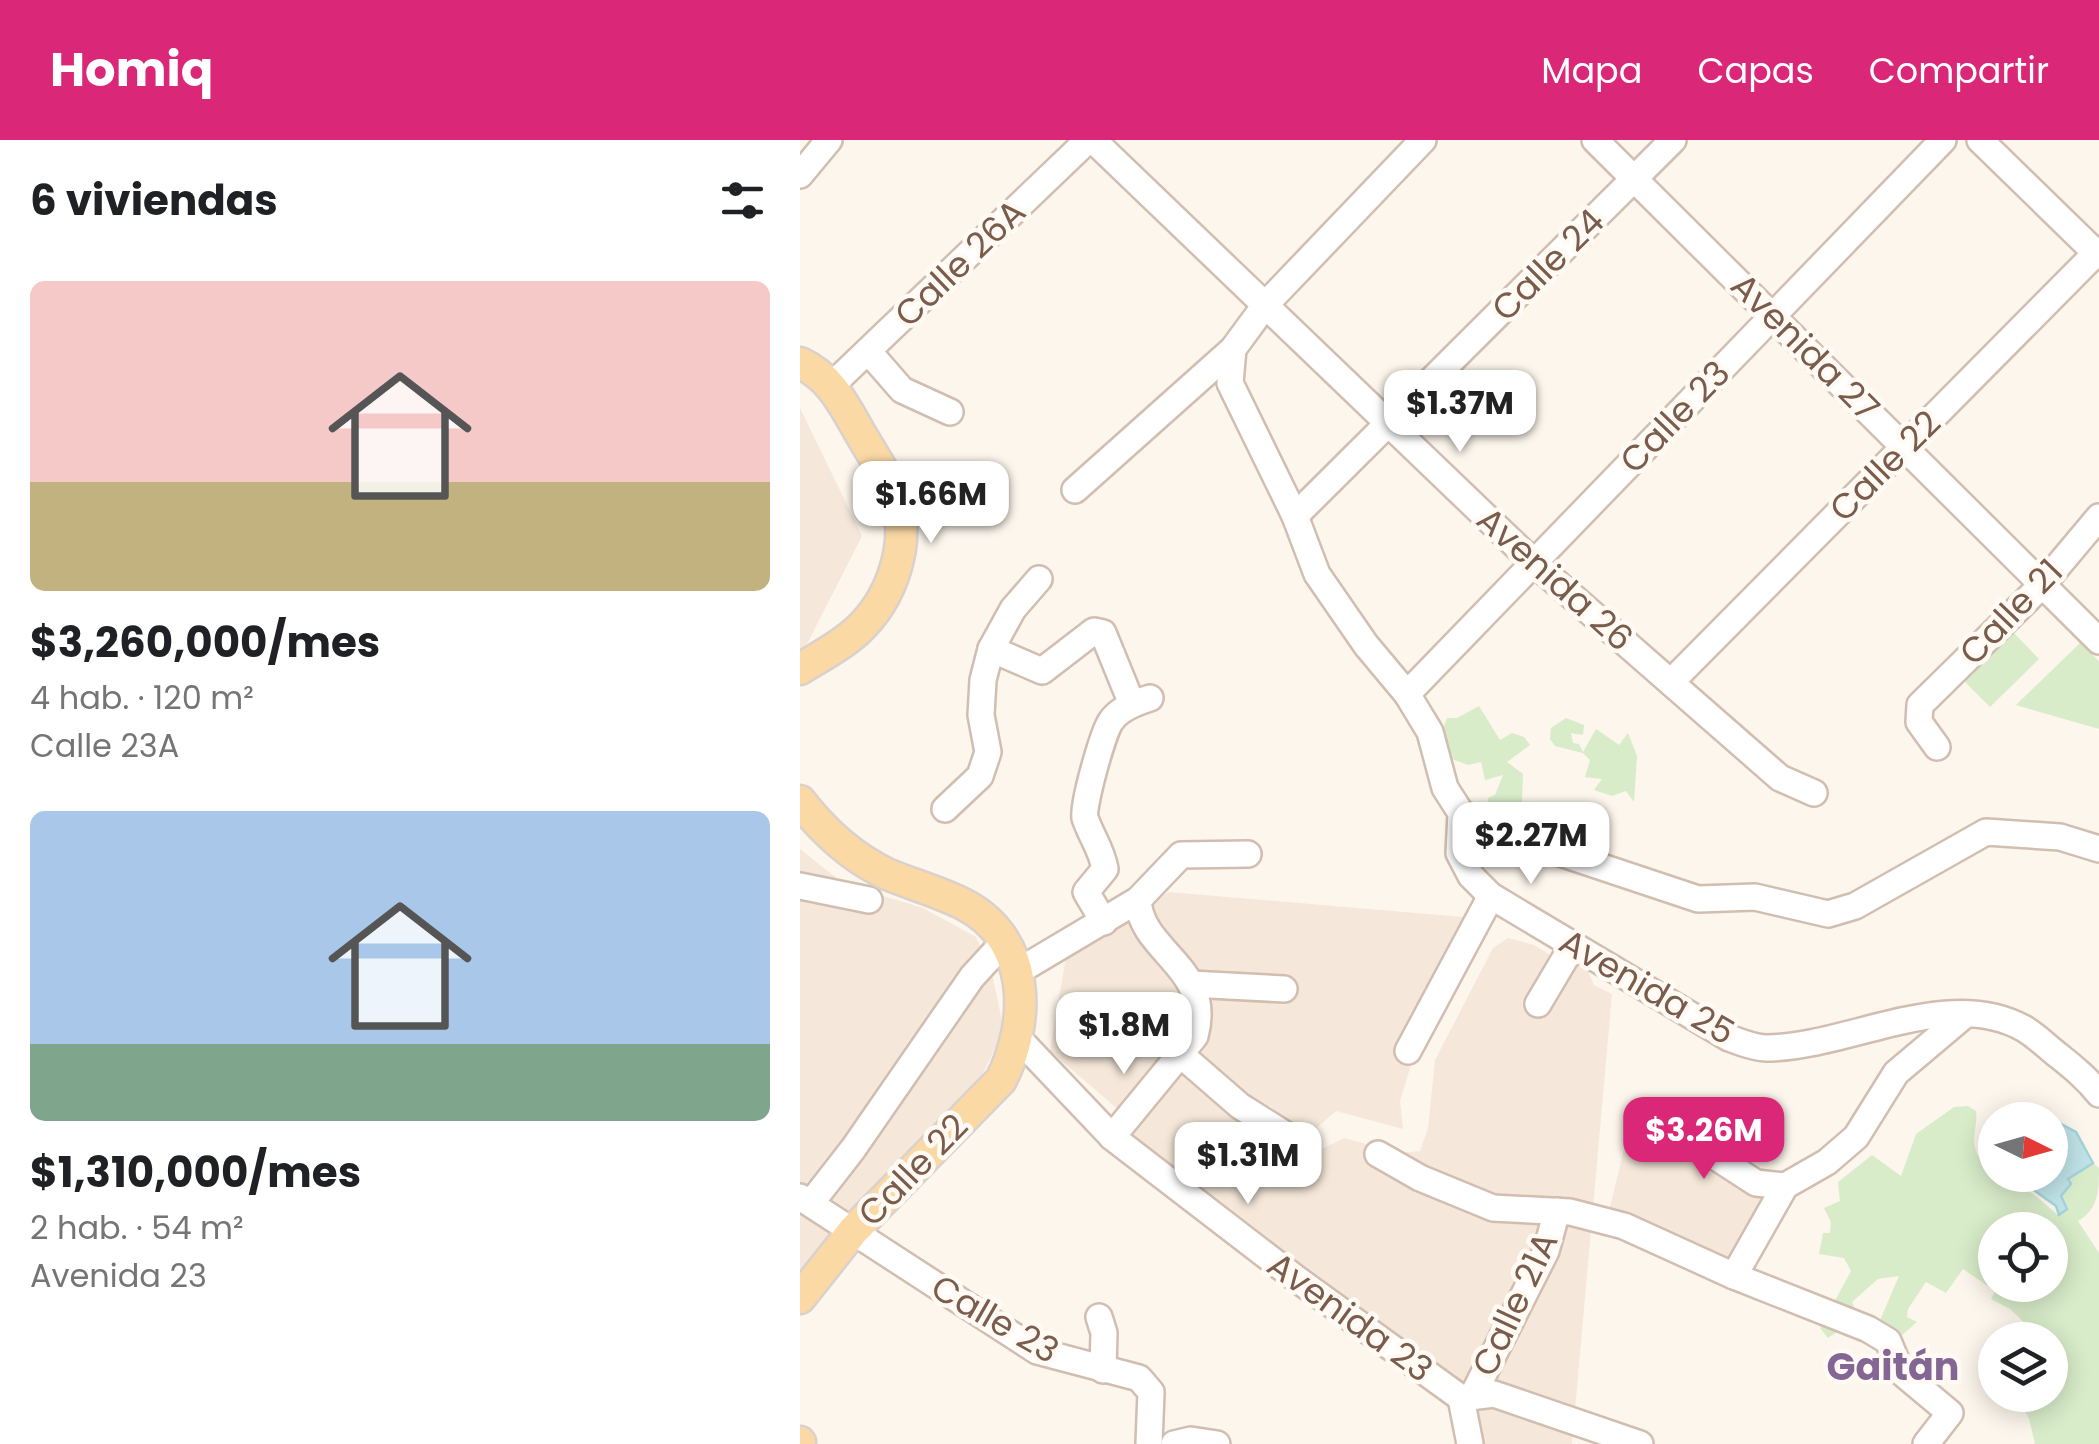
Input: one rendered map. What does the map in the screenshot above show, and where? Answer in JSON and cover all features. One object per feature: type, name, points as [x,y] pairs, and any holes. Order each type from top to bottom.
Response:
[{"type":"main road","points":[[800,364],[832,385],[896,498],[901,544],[896,568],[870,618],[847,639],[800,669]]},
{"type":"main road","points":[[800,801],[812,833],[887,874],[967,906],[982,916],[1005,941],[1017,972],[1022,1008],[1018,1036]]},
{"type":"main road","name":"Calle 22","points":[[800,1298],[853,1231],[1001,1080],[1018,1036]]},
{"type":"street","points":[[800,175],[828,140]]},
{"type":"street","name":"Avenida 26","points":[[1090,140],[1534,563],[1780,778],[1814,792]]},
{"type":"street","name":"Calle 26A","points":[[832,385],[1090,140]]},
{"type":"street","points":[[1075,490],[1232,349],[1266,304],[1424,140]]},
{"type":"street","name":"Avenida 27","points":[[1595,140],[2099,641]]},
{"type":"street","name":"Calle 24","points":[[1295,516],[1673,140]]},
{"type":"street","name":"Calle 23","points":[[1407,694],[1943,140]]},
{"type":"street","points":[[1980,140],[2098,253]]},
{"type":"street","name":"Calle 22","points":[[1671,682],[2098,253]]},
{"type":"street","name":"Avenida 25","points":[[1232,349],[1230,383],[1295,516],[1317,574],[1366,646],[1407,694],[1430,732],[1445,788],[1461,813],[1459,853],[1470,876],[1492,896],[1729,1038],[1761,1048],[1795,1046],[1928,1016],[1995,1017],[2024,1028],[2087,1078],[2099,1094]]},
{"type":"street","points":[[868,352],[902,390],[950,412]]},
{"type":"street","name":"Calle 21","points":[[1937,748],[1918,722],[1920,705],[2042,585],[2099,517]]},
{"type":"street","points":[[945,809],[980,776],[988,752],[981,715],[983,680],[991,649],[1014,609],[1039,579]]},
{"type":"street","points":[[991,649],[1042,671],[1094,631],[1103,633],[1141,701],[1110,721],[1086,796],[1084,816],[1105,869],[1086,892],[1104,922]]},
{"type":"street","points":[[1461,813],[1548,850],[1698,900],[1755,896],[1828,914],[1855,906],[1986,832],[2060,837],[2099,849]]},
{"type":"street","points":[[1017,972],[1138,900],[1181,856],[1248,854]]},
{"type":"street","points":[[800,886],[869,900]]},
{"type":"street","points":[[1408,1052],[1492,896]]},
{"type":"street","points":[[1112,1137],[1195,1036],[1200,1021],[1200,1008],[1191,984],[1147,930],[1138,900]]},
{"type":"street","points":[[806,1200],[863,1135],[972,977],[1005,941]]},
{"type":"street","points":[[1538,1004],[1574,945]]},
{"type":"street","points":[[1191,984],[1284,989]]},
{"type":"street","points":[[1734,1276],[1785,1186],[1827,1162],[1856,1137],[1896,1073],[1966,1014]]},
{"type":"street","name":"Avenida 23","points":[[1018,1036],[1112,1137],[1294,1278],[1466,1397],[1494,1394],[1640,1444]]},
{"type":"street","points":[[1179,1053],[1240,1106],[1302,1145]]},
{"type":"street","points":[[1648,1113],[1756,1182],[1785,1186]]},
{"type":"street","points":[[1378,1154],[1420,1178],[1493,1208],[1557,1211],[1624,1226],[1734,1276],[1868,1329],[1888,1341],[1901,1372],[1950,1413],[1926,1444]]},
{"type":"street","name":"Calle 23","points":[[806,1200],[1037,1351],[1139,1378],[1151,1392],[1149,1444]]},
{"type":"street","name":"Calle 21A","points":[[1466,1397],[1546,1251],[1557,1211]]},
{"type":"street","points":[[1099,1317],[1104,1334],[1103,1370]]},
{"type":"street","name":"Avenida 23","points":[[1466,1397],[1470,1444]]},
{"type":"street","points":[[1174,1444],[1191,1440],[1217,1444]]},
{"type":"shaded area","points":[[800,408],[862,536],[806,646],[800,649]]},
{"type":"shaded area","points":[[800,849],[844,884],[923,908],[976,937],[992,974],[1004,1030],[983,1073],[945,1124],[849,1222],[800,1188]]},
{"type":"shaded area","points":[[1169,892],[1475,918],[1428,1010],[1400,1101],[1403,1129],[1336,1111],[1305,1138],[1270,1106],[1245,1105],[1188,1053],[1127,1117],[1050,1051],[1066,957]]},
{"type":"shaded area","points":[[1508,938],[1534,945],[1568,966],[1585,964],[1594,985],[1612,994],[1572,1444],[1485,1444],[1476,1401],[1122,1141],[1185,1063],[1268,1132],[1293,1160],[1311,1167],[1308,1156],[1344,1138],[1399,1153],[1420,1151],[1428,1128],[1435,1060],[1493,948]]},
{"type":"shaded area","points":[[1629,1129],[1765,1200],[1730,1265],[1608,1215]]},
{"type":"shaded area","points":[[800,1208],[839,1232],[818,1249],[800,1274]]},
{"type":"green space","points":[[2009,628],[2039,659],[1990,707],[1960,677]]},
{"type":"green space","points":[[2080,643],[2099,661],[2099,729],[2016,705]]},
{"type":"green space","points":[[1479,706],[1500,740],[1512,733],[1524,737],[1530,745],[1507,762],[1523,774],[1522,803],[1507,813],[1489,816],[1488,798],[1495,795],[1503,775],[1485,780],[1481,762],[1468,765],[1449,758],[1442,732],[1447,718],[1457,718]]},
{"type":"green space","points":[[1566,718],[1584,725],[1583,735],[1571,733],[1573,743],[1579,744],[1583,752],[1596,729],[1619,745],[1628,733],[1637,756],[1634,802],[1626,791],[1612,796],[1594,790],[1602,779],[1585,777],[1590,760],[1583,753],[1555,746],[1550,739],[1551,728]]},
{"type":"green space","points":[[1968,1106],[1976,1111],[1978,1192],[2030,1192],[2054,1212],[1978,1212],[1978,1279],[1963,1269],[1946,1293],[1926,1282],[1908,1309],[1907,1317],[1917,1322],[1893,1343],[1878,1325],[1899,1276],[1878,1279],[1852,1302],[1858,1317],[1828,1338],[1820,1328],[1851,1271],[1844,1258],[1819,1254],[1823,1233],[1830,1233],[1831,1222],[1824,1208],[1840,1201],[1838,1182],[1872,1155],[1901,1176],[1916,1134],[1954,1107]]},
{"type":"green space","points":[[2093,1163],[2099,1168],[2098,1191],[2090,1211],[2078,1221],[2099,1253],[2099,1444],[2035,1444],[2026,1412],[2068,1412],[2068,1322],[2024,1322],[1997,1302],[2068,1302],[2068,1212],[2062,1212],[2067,1208],[2061,1196],[2068,1192],[2068,1178]]},
{"type":"water","points":[[2068,1128],[2076,1132],[2093,1163],[2068,1179]]},
{"type":"water","points":[[2037,1192],[2064,1192],[2061,1196],[2067,1209],[2058,1212],[2056,1206]]},
{"type":"district","name":"Gaitán","points":[[1893,1367]]}]
